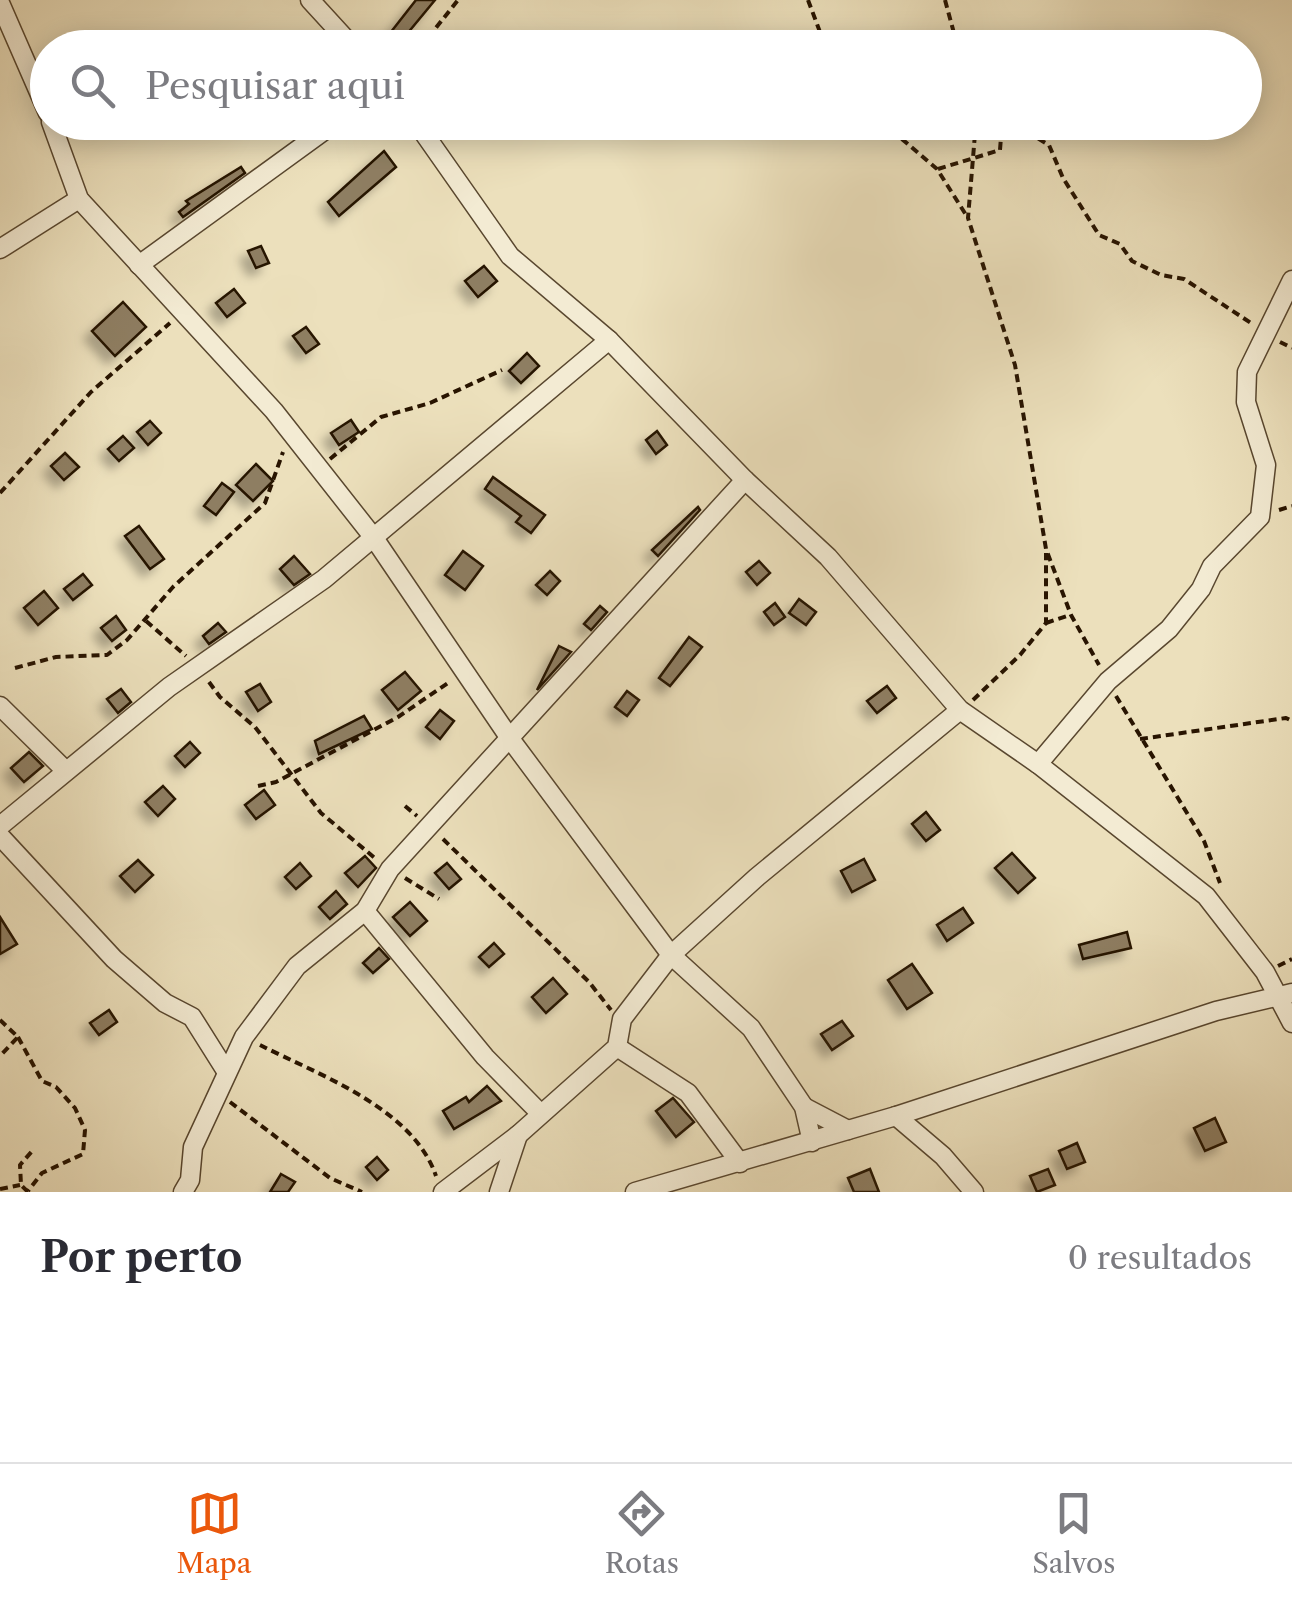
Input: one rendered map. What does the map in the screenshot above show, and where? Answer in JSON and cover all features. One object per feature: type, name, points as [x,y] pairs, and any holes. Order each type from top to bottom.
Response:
[{"type":"street","points":[[310,0],[338,30]]},
{"type":"street","points":[[0,4],[30,72]]},
{"type":"street","points":[[58,140],[79,199],[185,310],[321,470],[468,670],[511,740],[671,955],[751,1028],[804,1108],[812,1142]]},
{"type":"street","points":[[139,265],[311,140]]},
{"type":"street","points":[[429,140],[510,256],[609,340],[746,480],[828,557],[960,710],[1038,764],[1206,896],[1285,994],[1292,1023]]},
{"type":"street","points":[[0,249],[79,199]]},
{"type":"street","points":[[1038,764],[1108,681],[1168,629],[1202,589],[1212,566],[1260,517],[1266,465],[1246,402],[1247,372],[1292,280]]},
{"type":"street","points":[[0,826],[198,666],[324,579],[609,340]]},
{"type":"street","points":[[182,1192],[190,1180],[193,1146],[226,1071],[244,1037],[297,966],[365,911],[390,869],[746,480]]},
{"type":"street","points":[[0,706],[66,770]]},
{"type":"street","points":[[442,1192],[518,1135],[618,1046],[622,1019],[671,955],[756,877],[960,710]]},
{"type":"street","points":[[0,836],[114,959],[165,1004],[192,1018],[226,1071]]},
{"type":"street","points":[[365,911],[485,1057],[540,1113]]},
{"type":"street","points":[[635,1192],[812,1142],[1285,994]]},
{"type":"street","points":[[618,1046],[688,1092],[740,1163]]},
{"type":"street","points":[[804,1108],[848,1130]]},
{"type":"street","points":[[896,1116],[942,1156],[974,1192]]},
{"type":"street","points":[[498,1192],[518,1135]]},
{"type":"path","points":[[434,30],[458,0]]},
{"type":"path","points":[[808,0],[819,30]]},
{"type":"path","points":[[945,0],[953,30]]},
{"type":"path","points":[[903,140],[937,169],[968,218],[1015,366],[1033,463]]},
{"type":"path","points":[[968,218],[976,140]]},
{"type":"path","points":[[937,169],[1000,150],[1001,140]]},
{"type":"path","points":[[1041,140],[1049,145],[1063,178],[1098,235],[1120,244],[1132,261],[1161,275],[1184,279],[1242,316]]},
{"type":"path","points":[[0,493],[91,392],[185,310]]},
{"type":"path","points":[[321,470],[336,452],[382,417],[430,403],[502,370]]},
{"type":"path","points":[[15,668],[32,661],[106,654],[146,621],[174,587],[265,503],[289,434]]},
{"type":"path","points":[[1046,549],[1046,623]]},
{"type":"path","points":[[960,710],[1020,656],[1046,623],[1071,615]]},
{"type":"path","points":[[146,621],[198,666],[220,698],[256,727],[321,813],[390,869],[439,899]]},
{"type":"path","points":[[258,786],[290,774],[398,717],[468,670]]},
{"type":"path","points":[[1140,739],[1286,718],[1292,721]]},
{"type":"path","points":[[405,806],[432,827],[622,1019]]},
{"type":"path","points":[[0,1020],[18,1037],[42,1080],[56,1087],[76,1108],[84,1130],[83,1154],[42,1173],[28,1191],[21,1185],[20,1166],[33,1150]]},
{"type":"path","points":[[0,1056],[18,1037]]},
{"type":"path","points":[[244,1037],[384,1110],[430,1160],[442,1192]]},
{"type":"path","points":[[219,1093],[330,1178],[362,1192]]},
{"type":"path","points":[[0,1189],[21,1185]]},
{"type":"building","points":[[416,0],[435,0],[410,30],[392,30]]},
{"type":"building","points":[[384,151],[396,167],[339,216],[328,202]]},
{"type":"building","points":[[241,167],[245,173],[183,217],[179,212],[189,204],[186,201]]},
{"type":"building","points":[[261,246],[269,263],[256,268],[248,251]]},
{"type":"building","points":[[484,266],[497,281],[478,297],[465,281]]},
{"type":"building","points":[[234,289],[245,303],[227,317],[216,303]]},
{"type":"building","points":[[123,302],[146,327],[115,356],[92,331]]},
{"type":"building","points":[[306,327],[319,344],[306,353],[293,336]]},
{"type":"building","points":[[527,353],[539,366],[521,383],[509,371]]},
{"type":"building","points":[[351,420],[359,432],[339,445],[331,433]]},
{"type":"building","points":[[150,421],[161,433],[148,445],[137,432]]},
{"type":"building","points":[[657,431],[667,445],[656,454],[646,440]]},
{"type":"building","points":[[123,436],[134,448],[119,461],[108,449]]},
{"type":"building","points":[[65,453],[79,467],[64,480],[51,466]]},
{"type":"building","points":[[256,464],[273,481],[253,501],[236,485]]},
{"type":"building","points":[[493,477],[545,515],[531,533],[516,522],[521,516],[485,489]]},
{"type":"building","points":[[222,483],[234,492],[216,515],[204,506]]},
{"type":"building","points":[[698,507],[700,510],[658,556],[652,550]]},
{"type":"building","points":[[139,526],[164,559],[150,569],[125,536]]},
{"type":"building","points":[[463,551],[483,566],[465,590],[445,575]]},
{"type":"building","points":[[294,556],[310,574],[294,585],[280,569]]},
{"type":"building","points":[[759,561],[770,573],[757,585],[746,572]]},
{"type":"building","points":[[550,571],[560,581],[547,595],[536,585]]},
{"type":"building","points":[[83,574],[92,585],[73,600],[64,589]]},
{"type":"building","points":[[44,591],[58,608],[38,625],[24,608]]},
{"type":"building","points":[[799,599],[816,612],[806,625],[789,613]]},
{"type":"building","points":[[775,603],[785,617],[774,625],[764,612]]},
{"type":"building","points":[[600,606],[607,612],[591,630],[584,624]]},
{"type":"building","points":[[116,616],[126,630],[112,641],[101,628]]},
{"type":"building","points":[[218,623],[226,632],[209,644],[203,636]]},
{"type":"building","points":[[689,637],[702,647],[670,686],[659,678]]},
{"type":"building","points":[[559,646],[571,652],[537,690]]},
{"type":"building","points":[[405,672],[421,691],[398,710],[382,690]]},
{"type":"building","points":[[260,684],[271,702],[258,711],[246,692]]},
{"type":"building","points":[[887,686],[896,698],[877,713],[867,701]]},
{"type":"building","points":[[121,689],[131,702],[118,713],[107,699]]},
{"type":"building","points":[[627,691],[639,700],[627,716],[615,707]]},
{"type":"building","points":[[440,710],[454,721],[440,739],[426,727]]},
{"type":"building","points":[[364,716],[372,729],[319,754],[315,741]]},
{"type":"building","points":[[190,742],[200,753],[185,767],[175,756]]},
{"type":"building","points":[[29,752],[43,766],[24,782],[11,768]]},
{"type":"building","points":[[163,786],[175,799],[158,816],[145,802]]},
{"type":"building","points":[[264,790],[275,805],[256,819],[245,805]]},
{"type":"building","points":[[926,812],[940,830],[926,841],[912,824]]},
{"type":"building","points":[[1012,853],[1035,878],[1018,893],[995,868]]},
{"type":"building","points":[[365,856],[376,868],[358,887],[345,873]]},
{"type":"building","points":[[864,859],[875,880],[852,892],[841,871]]},
{"type":"building","points":[[138,860],[153,875],[135,892],[120,876]]},
{"type":"building","points":[[300,863],[311,876],[296,889],[285,877]]},
{"type":"building","points":[[447,863],[461,879],[449,889],[435,873]]},
{"type":"building","points":[[336,891],[347,904],[330,919],[319,907]]},
{"type":"building","points":[[410,902],[427,921],[410,936],[393,917]]},
{"type":"building","points":[[963,908],[973,923],[947,941],[937,925]]},
{"type":"building","points":[[0,917],[17,944],[0,954]]},
{"type":"building","points":[[1127,932],[1131,948],[1083,959],[1079,945]]},
{"type":"building","points":[[494,943],[504,954],[489,967],[479,957]]},
{"type":"building","points":[[379,948],[389,959],[373,973],[363,963]]},
{"type":"building","points":[[912,964],[932,993],[907,1009],[888,980]]},
{"type":"building","points":[[553,978],[567,994],[546,1013],[532,997]]},
{"type":"building","points":[[109,1010],[117,1022],[99,1035],[90,1023]]},
{"type":"building","points":[[842,1021],[853,1036],[832,1050],[821,1034]]},
{"type":"building","points":[[487,1086],[501,1101],[454,1129],[443,1111],[466,1097],[469,1102]]},
{"type":"building","points":[[673,1098],[694,1122],[676,1137],[656,1111]]},
{"type":"building","points":[[1215,1118],[1226,1142],[1205,1151],[1194,1128]]},
{"type":"building","points":[[1077,1143],[1085,1162],[1067,1169],[1059,1151]]},
{"type":"building","points":[[377,1157],[388,1170],[377,1180],[366,1167]]},
{"type":"building","points":[[870,1169],[879,1192],[854,1192],[848,1178]]},
{"type":"building","points":[[1048,1169],[1055,1185],[1037,1192],[1030,1176]]},
{"type":"building","points":[[281,1174],[295,1182],[288,1192],[270,1192]]}]
